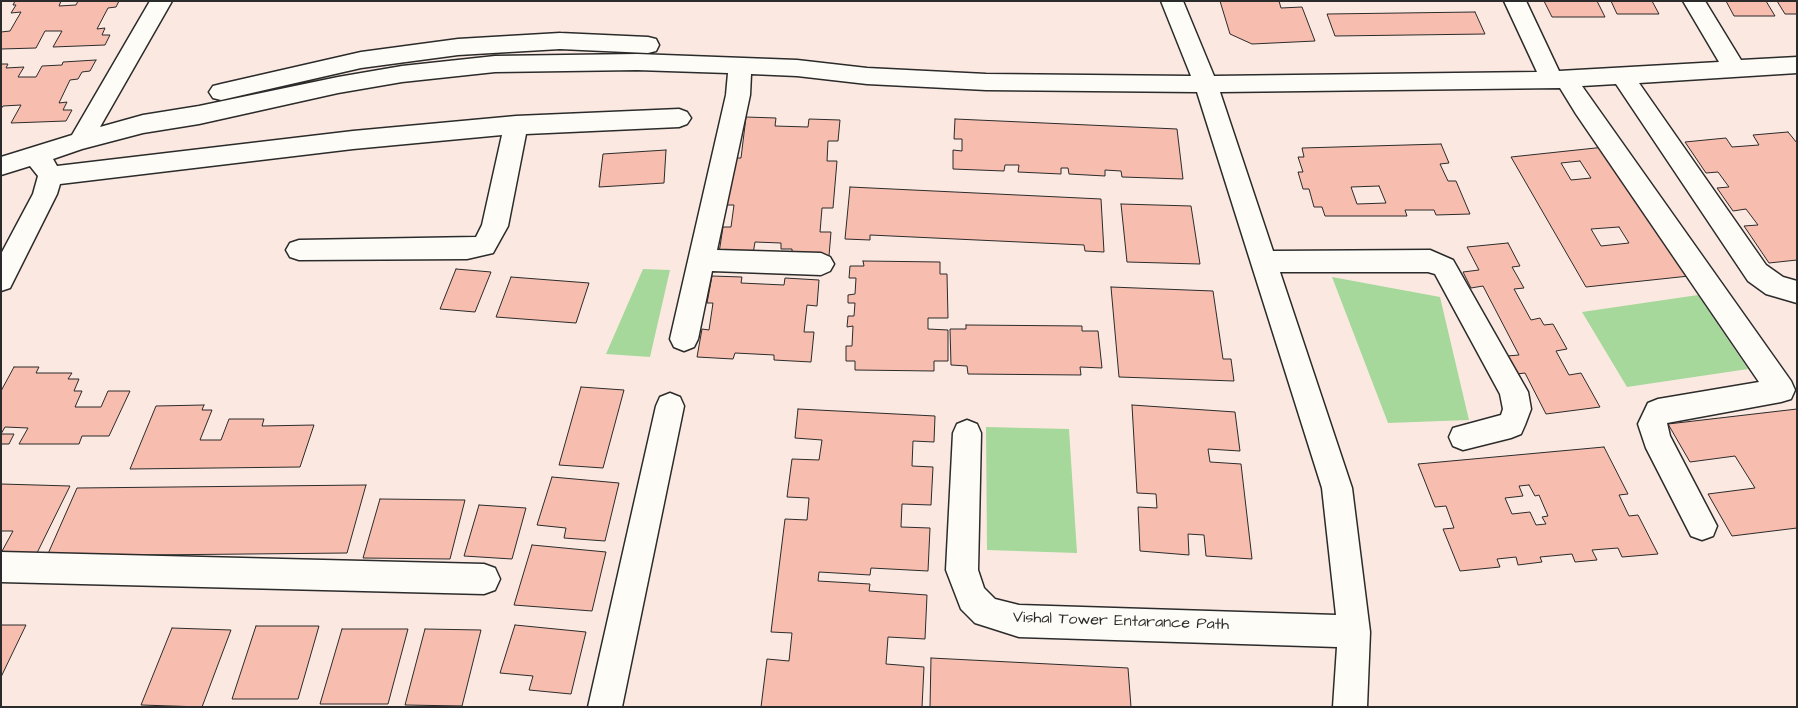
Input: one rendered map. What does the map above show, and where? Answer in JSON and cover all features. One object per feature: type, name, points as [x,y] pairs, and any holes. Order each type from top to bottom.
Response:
[{"type":"street","points":[[80,141],[161,1]]},
{"type":"street","points":[[1172,1],[1206,84],[1337,488],[1354,632],[1350,707]]},
{"type":"street","points":[[1514,1],[1559,80],[1584,108],[1789,389],[1658,412],[1652,424],[1656,440],[1702,526]]},
{"type":"street","points":[[1694,1],[1735,69]]},
{"type":"street","points":[[1,166],[80,141],[144,124],[199,115],[338,85],[402,74],[495,64],[637,62],[797,68],[867,76],[976,81],[1206,84],[1559,80],[1797,65]]},
{"type":"street","points":[[684,339],[738,95],[740,65]]},
{"type":"street","points":[[1622,76],[1757,273],[1775,286],[1797,292]]},
{"type":"street","points":[[50,176],[353,140],[516,125],[679,118]]},
{"type":"street","points":[[299,250],[468,249],[484,246],[495,226],[516,125]]},
{"type":"street","points":[[1,280],[45,194],[50,176],[46,166],[34,156]]},
{"type":"street","points":[[701,260],[821,264]]},
{"type":"street","points":[[1263,262],[1430,261],[1444,268],[1514,392],[1518,409],[1511,425],[1463,437]]},
{"type":"street","points":[[605,707],[670,406]]},
{"type":"street","name":"Vishal Tower Entarance Path","points":[[967,433],[962,570],[972,598],[986,612],[1019,621],[1354,632]]},
{"type":"street","points":[[1,567],[484,579]]},
{"type":"green space","points":[[643,269],[670,270],[650,357],[606,354]]},
{"type":"green space","points":[[1332,277],[1440,297],[1469,420],[1388,423]]},
{"type":"green space","points":[[1698,295],[1748,369],[1627,387],[1582,312]]},
{"type":"green space","points":[[986,427],[1069,429],[1077,553],[987,550]]},
{"type":"building","points":[[15,1],[61,1],[59,6],[76,5],[78,1],[119,1],[116,7],[108,8],[97,29],[105,28],[102,35],[110,35],[105,45],[53,47],[62,31],[45,31],[36,48],[1,49],[1,32],[10,31],[21,12],[11,13],[16,5],[13,5]]},
{"type":"building","points":[[1220,1],[1279,1],[1281,8],[1302,7],[1315,41],[1252,44],[1230,34]]},
{"type":"building","points":[[1544,1],[1597,1],[1605,17],[1552,17]]},
{"type":"building","points":[[1611,1],[1652,1],[1659,14],[1617,14]]},
{"type":"building","points":[[1726,1],[1766,1],[1775,16],[1734,16]]},
{"type":"building","points":[[1777,1],[1797,1],[1797,14],[1785,14]]},
{"type":"building","points":[[1475,12],[1485,34],[1335,36],[1327,14]]},
{"type":"building","points":[[96,60],[90,71],[82,72],[78,79],[70,80],[59,103],[67,102],[63,110],[72,110],[66,121],[11,123],[21,105],[3,106],[1,109],[1,64],[8,64],[6,68],[24,67],[18,77],[36,77],[42,66],[62,65],[63,62]]},
{"type":"building","points":[[746,117],[776,118],[775,126],[808,127],[809,119],[840,120],[838,141],[828,141],[827,161],[837,161],[833,208],[822,208],[820,232],[831,232],[829,256],[792,255],[792,249],[781,249],[781,243],[755,242],[753,254],[719,253],[723,227],[731,227],[734,205],[726,205],[734,158],[741,158]]},
{"type":"building","points":[[955,119],[1177,129],[1183,179],[1122,177],[1121,171],[1105,170],[1105,176],[1069,174],[1068,168],[1061,168],[1061,174],[1018,172],[1019,165],[1005,165],[1004,171],[953,169],[953,150],[962,151],[962,139],[954,139]]},
{"type":"building","points":[[1788,132],[1797,143],[1797,260],[1769,263],[1744,226],[1758,225],[1746,209],[1733,211],[1717,188],[1729,187],[1718,172],[1706,173],[1685,142],[1726,138],[1732,147],[1759,145],[1753,135]]},
{"type":"building","points":[[1441,144],[1449,163],[1440,164],[1448,181],[1456,181],[1470,214],[1436,215],[1434,210],[1405,210],[1407,216],[1325,216],[1322,207],[1314,207],[1309,189],[1303,189],[1298,172],[1303,172],[1298,157],[1304,157],[1302,148]],"holes":[[[1379,186],[1386,203],[1357,204],[1351,187]]]},
{"type":"building","points":[[1605,147],[1689,276],[1586,287],[1511,157]],"holes":[[[1580,161],[1591,178],[1571,180],[1561,163]],[[1619,227],[1629,243],[1601,246],[1591,229]]]},
{"type":"building","points":[[666,150],[664,183],[599,187],[603,154]]},
{"type":"building","points":[[850,187],[1101,199],[1104,252],[1085,251],[1084,245],[870,235],[870,240],[845,239]]},
{"type":"building","points":[[1121,204],[1191,206],[1200,264],[1127,262]]},
{"type":"building","points":[[1508,243],[1520,266],[1512,267],[1524,288],[1514,289],[1531,320],[1540,318],[1544,325],[1553,324],[1567,349],[1556,351],[1569,375],[1581,373],[1600,407],[1546,414],[1525,373],[1517,374],[1507,356],[1519,355],[1483,286],[1471,288],[1463,272],[1479,270],[1467,247]]},
{"type":"building","points":[[863,261],[940,262],[940,274],[947,274],[948,318],[928,318],[928,329],[948,330],[948,361],[934,361],[934,371],[855,370],[855,361],[846,361],[846,346],[852,346],[853,326],[847,327],[848,316],[854,316],[855,303],[848,303],[848,295],[855,294],[856,278],[849,278],[850,266],[864,266]]},
{"type":"building","points":[[456,269],[491,272],[475,312],[440,309]]},
{"type":"building","points":[[712,276],[742,277],[741,283],[784,285],[785,278],[819,280],[817,306],[807,305],[804,332],[814,332],[811,362],[774,360],[774,355],[735,353],[733,359],[697,357],[702,329],[709,330],[713,303],[707,303]]},
{"type":"building","points":[[511,277],[589,283],[576,323],[496,317]]},
{"type":"building","points":[[1111,287],[1213,291],[1223,359],[1231,359],[1234,381],[1119,377]]},
{"type":"building","points":[[966,325],[1082,326],[1082,331],[1098,331],[1102,368],[1080,367],[1081,375],[968,374],[967,366],[951,365],[950,329],[966,329]]},
{"type":"building","points":[[14,367],[39,367],[36,373],[72,373],[68,379],[79,379],[74,391],[82,391],[75,407],[101,407],[108,391],[130,391],[109,436],[82,436],[79,444],[19,444],[28,428],[5,427],[1,434],[1,391]]},
{"type":"building","points":[[581,387],[624,390],[603,468],[559,465]]},
{"type":"building","points":[[204,405],[202,410],[212,410],[200,440],[221,440],[229,419],[264,419],[262,426],[314,425],[300,467],[130,469],[156,406]]},
{"type":"building","points":[[1132,405],[1235,412],[1240,451],[1208,449],[1210,462],[1241,464],[1252,559],[1206,556],[1204,535],[1188,534],[1189,555],[1140,551],[1138,507],[1157,508],[1156,494],[1137,493]]},
{"type":"building","points":[[798,409],[935,416],[934,442],[913,441],[912,466],[933,467],[931,505],[902,504],[901,527],[930,528],[928,571],[871,568],[870,575],[819,572],[818,581],[870,584],[869,591],[927,595],[925,639],[888,637],[886,664],[924,667],[922,707],[761,707],[767,659],[789,661],[792,633],[771,632],[785,519],[807,520],[809,498],[787,497],[792,459],[819,460],[822,440],[795,438]]},
{"type":"building","points":[[1797,409],[1797,528],[1732,536],[1708,494],[1755,488],[1735,456],[1690,462],[1668,424]]},
{"type":"building","points":[[1,434],[14,434],[9,444],[1,444]]},
{"type":"building","points":[[1604,447],[1628,494],[1619,495],[1629,516],[1638,515],[1658,554],[1622,557],[1618,548],[1592,550],[1597,560],[1575,562],[1572,554],[1540,557],[1542,562],[1518,565],[1516,557],[1497,559],[1500,567],[1460,571],[1443,529],[1454,528],[1446,506],[1435,507],[1418,464]],"holes":[[[1529,485],[1535,496],[1539,495],[1548,516],[1542,517],[1546,524],[1536,525],[1530,512],[1512,514],[1505,498],[1523,496],[1519,486]]]},
{"type":"building","points":[[552,477],[619,483],[605,541],[564,538],[566,528],[537,525]]},
{"type":"building","points":[[1,484],[70,486],[35,557],[1,553],[13,531],[1,531]]},
{"type":"building","points":[[366,485],[347,553],[47,556],[77,488]]},
{"type":"building","points":[[380,499],[465,500],[450,559],[363,558]]},
{"type":"building","points":[[479,505],[526,508],[512,559],[464,556]]},
{"type":"building","points":[[532,545],[606,552],[592,611],[514,605]]},
{"type":"building","points":[[1,625],[26,625],[1,677]]},
{"type":"building","points":[[515,625],[586,632],[571,694],[529,690],[533,676],[500,673]]},
{"type":"building","points":[[256,626],[319,626],[298,699],[232,699]]},
{"type":"building","points":[[172,628],[231,630],[202,707],[141,705]]},
{"type":"building","points":[[342,629],[408,629],[388,704],[320,704]]},
{"type":"building","points":[[425,629],[481,630],[462,706],[405,705]]},
{"type":"building","points":[[931,658],[1128,668],[1131,707],[930,707]]}]
